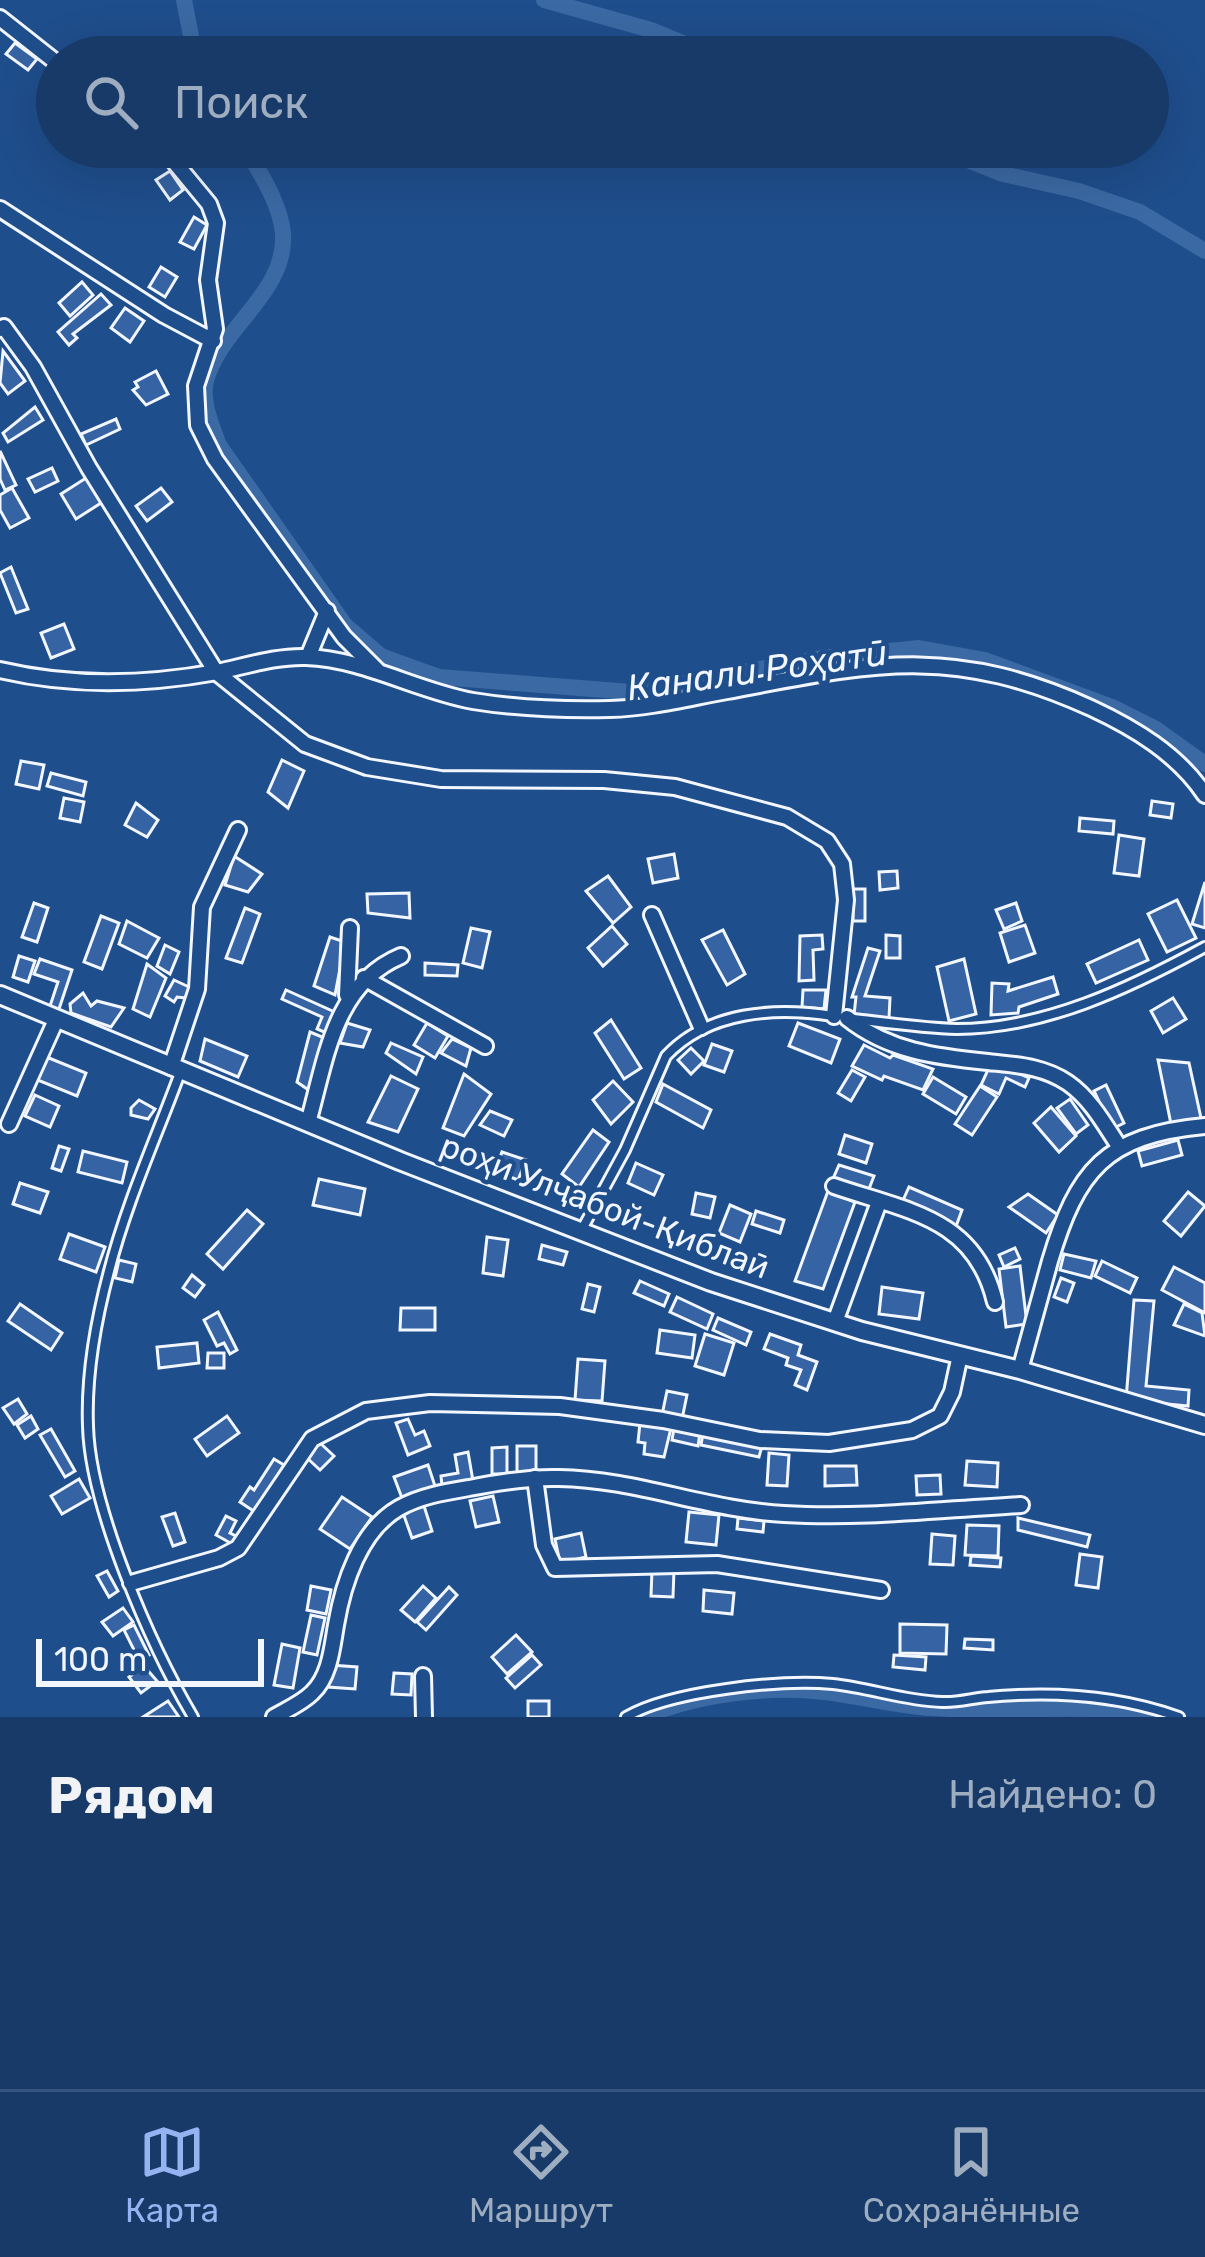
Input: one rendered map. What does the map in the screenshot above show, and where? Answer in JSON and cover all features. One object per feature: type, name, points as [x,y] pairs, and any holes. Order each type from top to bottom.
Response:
[{"type":"street","points":[[0,18],[36,46]]},
{"type":"street","points":[[178,168],[214,214],[208,280],[213,341],[196,386],[198,425],[215,459],[344,637],[381,674]]},
{"type":"street","points":[[0,209],[213,341]]},
{"type":"street","points":[[1,325],[33,367],[89,468],[217,672],[305,744],[367,767],[441,779],[604,780],[675,787],[736,800],[814,830],[836,850],[844,877],[841,1017],[885,1042],[916,1052],[1035,1067],[1063,1079],[1080,1093],[1120,1148]]},
{"type":"street","points":[[308,657],[327,611]]},
{"type":"street","points":[[0,670],[120,683],[308,657],[473,700],[604,709],[671,702],[867,665],[950,664],[1035,687],[1123,723],[1181,766],[1205,795]]},
{"type":"street","points":[[176,1069],[197,989],[202,908],[238,830]]},
{"type":"street","points":[[652,915],[701,1028]]},
{"type":"street","points":[[308,1123],[347,1000],[350,928]]},
{"type":"street","points":[[347,1000],[364,978],[401,956]]},
{"type":"street","points":[[364,978],[485,1046]]},
{"type":"street","name":"роҳи Улҷабой-Қиблаӣ","points":[[0,995],[711,1282],[835,1322],[1205,1425]]},
{"type":"street","points":[[9,1124],[56,1020]]},
{"type":"street","points":[[1020,1370],[1069,1204],[1082,1179],[1120,1148],[1205,1126]]},
{"type":"street","points":[[834,1186],[960,1235],[982,1263],[995,1302]]},
{"type":"street","points":[[835,1322],[879,1202]]},
{"type":"street","points":[[131,1583],[238,1548],[312,1439],[366,1411],[430,1403],[560,1406],[775,1442],[830,1443],[912,1430],[940,1415],[952,1392],[960,1355]]},
{"type":"street","points":[[536,1478],[544,1545],[555,1568],[717,1564],[881,1590]]},
{"type":"street","points":[[274,1717],[312,1694],[322,1680],[348,1576],[383,1520],[430,1496],[536,1478],[585,1480],[731,1509],[787,1514],[1021,1505]]},
{"type":"street","points":[[423,1676],[424,1717]]},
{"type":"lane","points":[[581,1232],[625,1150],[665,1056],[701,1028],[764,1012],[960,1029],[1030,1021],[1096,998],[1205,947]]},
{"type":"lane","points":[[176,1069],[109,1270],[88,1392],[88,1427],[98,1493],[158,1649],[193,1717]]},
{"type":"lane","points":[[626,1717],[681,1696],[793,1682],[853,1687],[931,1702],[1041,1694],[1104,1698],[1179,1717]]},
{"type":"building","points":[[15,43],[36,60],[28,70],[6,54]]},
{"type":"building","points":[[170,171],[183,190],[170,200],[156,180]]},
{"type":"building","points":[[194,217],[207,225],[194,249],[180,242]]},
{"type":"building","points":[[161,267],[177,277],[165,297],[149,287]]},
{"type":"building","points":[[82,282],[93,295],[70,316],[59,303]]},
{"type":"building","points":[[101,294],[111,305],[73,334],[77,338],[69,345],[58,332]]},
{"type":"building","points":[[125,308],[144,321],[130,342],[111,328]]},
{"type":"building","points":[[3,351],[25,381],[8,394],[0,383]]},
{"type":"building","points":[[156,371],[168,394],[146,405],[133,390],[138,387],[135,382]]},
{"type":"building","points":[[35,407],[43,420],[8,442],[3,433]]},
{"type":"building","points":[[116,419],[120,429],[86,445],[81,434]]},
{"type":"building","points":[[0,451],[16,485],[5,490],[0,479]]},
{"type":"building","points":[[52,468],[58,481],[35,492],[28,479]]},
{"type":"building","points":[[86,478],[101,503],[76,519],[61,494]]},
{"type":"building","points":[[12,488],[29,518],[10,528],[0,510],[0,495]]},
{"type":"building","points":[[161,488],[172,502],[147,521],[136,506]]},
{"type":"building","points":[[11,567],[28,609],[16,613],[0,573]]},
{"type":"building","points":[[64,624],[74,649],[51,658],[41,633]]},
{"type":"building","points":[[282,760],[304,771],[288,808],[268,792]]},
{"type":"building","points":[[21,761],[44,765],[39,789],[16,784]]},
{"type":"building","points":[[51,773],[86,782],[83,796],[47,786]]},
{"type":"building","points":[[64,798],[84,802],[80,822],[60,818]]},
{"type":"building","points":[[1152,801],[1173,804],[1171,818],[1150,815]]},
{"type":"building","points":[[136,803],[158,820],[147,837],[125,825]]},
{"type":"building","points":[[1080,818],[1114,821],[1113,834],[1079,831]]},
{"type":"building","points":[[1119,835],[1144,839],[1139,876],[1114,873]]},
{"type":"building","points":[[674,854],[678,878],[653,883],[648,859]]},
{"type":"building","points":[[234,856],[262,874],[248,892],[225,885]]},
{"type":"building","points":[[897,871],[898,888],[880,890],[879,872]]},
{"type":"building","points":[[608,876],[631,907],[613,923],[586,891]]},
{"type":"building","points":[[1205,882],[1205,928],[1192,924]]},
{"type":"building","points":[[853,889],[865,889],[865,921],[853,921]]},
{"type":"building","points":[[409,893],[410,918],[368,913],[367,894]]},
{"type":"building","points":[[1177,900],[1196,938],[1167,952],[1148,914]]},
{"type":"building","points":[[34,903],[48,908],[37,942],[22,937]]},
{"type":"building","points":[[1016,903],[1022,921],[1004,929],[996,910]]},
{"type":"building","points":[[245,908],[260,914],[242,963],[226,958]]},
{"type":"building","points":[[101,916],[119,923],[102,969],[84,962]]},
{"type":"building","points":[[127,921],[159,938],[147,958],[119,944]]},
{"type":"building","points":[[1025,925],[1035,953],[1009,962],[1000,933]]},
{"type":"building","points":[[612,926],[627,944],[603,966],[588,948]]},
{"type":"building","points":[[471,928],[490,932],[482,968],[463,963]]},
{"type":"building","points":[[723,930],[745,974],[727,985],[702,940]]},
{"type":"building","points":[[822,935],[823,949],[813,950],[814,980],[799,981],[800,936]]},
{"type":"building","points":[[886,935],[900,936],[900,958],[886,958]]},
{"type":"building","points":[[330,937],[345,942],[335,995],[314,986]]},
{"type":"building","points":[[1139,940],[1148,960],[1096,983],[1087,964]]},
{"type":"building","points":[[165,945],[179,952],[170,974],[157,966]]},
{"type":"building","points":[[868,948],[880,951],[865,996],[890,998],[889,1018],[854,1015],[856,997],[852,997]]},
{"type":"building","points":[[19,956],[35,961],[28,982],[13,977]]},
{"type":"building","points":[[40,959],[72,970],[58,1012],[49,1009],[58,982],[34,974]]},
{"type":"building","points":[[964,959],[976,1014],[949,1021],[937,967]]},
{"type":"building","points":[[425,963],[458,965],[457,976],[425,975]]},
{"type":"building","points":[[147,964],[166,978],[150,1017],[133,1009]]},
{"type":"building","points":[[1053,977],[1058,994],[1019,1007],[1018,1013],[991,1015],[992,983],[1009,984],[1008,991]]},
{"type":"building","points":[[174,980],[189,987],[186,998],[177,997],[174,1002],[165,996]]},
{"type":"building","points":[[286,990],[339,1014],[329,1034],[317,1029],[322,1017],[282,999]]},
{"type":"building","points":[[803,990],[826,990],[824,1009],[802,1007]]},
{"type":"building","points":[[83,993],[91,1006],[97,1001],[124,1008],[111,1027],[71,1013],[70,1004]]},
{"type":"building","points":[[1173,998],[1186,1019],[1163,1033],[1151,1011]]},
{"type":"building","points":[[611,1020],[641,1068],[624,1079],[595,1033]]},
{"type":"building","points":[[347,1023],[370,1030],[363,1047],[340,1043]]},
{"type":"building","points":[[427,1023],[448,1036],[435,1058],[414,1045]]},
{"type":"building","points":[[798,1023],[840,1039],[831,1063],[789,1046]]},
{"type":"building","points":[[310,1032],[332,1041],[316,1095],[297,1082]]},
{"type":"building","points":[[205,1039],[247,1056],[238,1077],[200,1061]]},
{"type":"building","points":[[452,1039],[471,1048],[466,1066],[441,1053]]},
{"type":"building","points":[[391,1043],[423,1057],[416,1074],[386,1053]]},
{"type":"building","points":[[712,1044],[732,1051],[724,1072],[704,1065]]},
{"type":"building","points":[[864,1045],[890,1058],[893,1055],[933,1069],[923,1090],[884,1076],[882,1080],[852,1066]]},
{"type":"building","points":[[691,1048],[704,1061],[691,1074],[678,1060]]},
{"type":"building","points":[[44,1056],[86,1073],[77,1096],[35,1079]]},
{"type":"building","points":[[1158,1060],[1189,1063],[1201,1118],[1171,1124]]},
{"type":"building","points":[[992,1061],[1029,1078],[1025,1087],[1006,1078],[999,1094],[981,1085]]},
{"type":"building","points":[[852,1070],[865,1077],[851,1101],[838,1093]]},
{"type":"building","points":[[464,1074],[491,1094],[464,1136],[443,1128]]},
{"type":"building","points":[[391,1076],[418,1089],[398,1132],[368,1122]]},
{"type":"building","points":[[933,1077],[966,1097],[956,1114],[923,1094]]},
{"type":"building","points":[[613,1081],[633,1102],[611,1124],[593,1100]]},
{"type":"building","points":[[663,1084],[711,1110],[703,1128],[656,1102]]},
{"type":"building","points":[[1106,1085],[1124,1123],[1112,1129],[1094,1091]]},
{"type":"building","points":[[980,1086],[997,1097],[972,1135],[955,1124]]},
{"type":"building","points":[[35,1095],[59,1106],[50,1127],[25,1116]]},
{"type":"building","points":[[1070,1099],[1088,1125],[1076,1134],[1057,1108]]},
{"type":"building","points":[[139,1100],[155,1109],[148,1119],[131,1115]]},
{"type":"building","points":[[1051,1107],[1076,1136],[1059,1152],[1034,1123]]},
{"type":"building","points":[[490,1111],[512,1120],[504,1136],[480,1125]]},
{"type":"building","points":[[593,1130],[609,1142],[579,1187],[562,1174]]},
{"type":"building","points":[[845,1135],[872,1144],[866,1163],[839,1154]]},
{"type":"building","points":[[1178,1140],[1182,1155],[1142,1166],[1138,1151]]},
{"type":"building","points":[[59,1146],[69,1149],[61,1171],[52,1168]]},
{"type":"building","points":[[83,1151],[127,1162],[122,1183],[78,1172]]},
{"type":"building","points":[[502,1152],[526,1160],[518,1180],[495,1171]]},
{"type":"building","points":[[636,1163],[663,1175],[654,1195],[628,1183]]},
{"type":"building","points":[[839,1165],[874,1176],[867,1194],[832,1181]]},
{"type":"building","points":[[319,1179],[365,1189],[360,1215],[313,1205]]},
{"type":"building","points":[[20,1183],[48,1192],[40,1213],[13,1204]]},
{"type":"building","points":[[909,1187],[962,1210],[955,1229],[900,1207]]},
{"type":"building","points":[[828,1191],[855,1202],[823,1289],[795,1281]]},
{"type":"building","points":[[1188,1192],[1205,1206],[1181,1236],[1164,1221]]},
{"type":"building","points":[[696,1193],[715,1197],[710,1218],[692,1214]]},
{"type":"building","points":[[1028,1194],[1058,1215],[1046,1233],[1009,1207]]},
{"type":"building","points":[[730,1205],[751,1214],[740,1242],[719,1233]]},
{"type":"building","points":[[247,1210],[263,1224],[223,1269],[207,1254]]},
{"type":"building","points":[[756,1211],[784,1220],[780,1233],[752,1224]]},
{"type":"building","points":[[69,1234],[105,1247],[96,1272],[60,1259]]},
{"type":"building","points":[[487,1237],[508,1240],[503,1276],[483,1273]]},
{"type":"building","points":[[542,1245],[567,1252],[563,1265],[539,1259]]},
{"type":"building","points":[[1015,1248],[1020,1259],[1004,1267],[999,1255]]},
{"type":"building","points":[[1064,1254],[1096,1261],[1091,1278],[1060,1270]]},
{"type":"building","points":[[119,1260],[136,1264],[132,1282],[115,1278]]},
{"type":"building","points":[[1102,1261],[1137,1278],[1130,1293],[1095,1276]]},
{"type":"building","points":[[1020,1266],[1027,1324],[1006,1327],[999,1269]]},
{"type":"building","points":[[1174,1267],[1205,1283],[1205,1313],[1162,1290]]},
{"type":"building","points":[[192,1275],[204,1285],[195,1297],[183,1288]]},
{"type":"building","points":[[1061,1278],[1074,1283],[1067,1302],[1054,1297]]},
{"type":"building","points":[[640,1281],[669,1294],[664,1306],[634,1293]]},
{"type":"building","points":[[588,1284],[600,1287],[594,1312],[582,1309]]},
{"type":"building","points":[[882,1287],[923,1293],[919,1319],[879,1314]]},
{"type":"building","points":[[677,1297],[713,1314],[707,1329],[670,1312]]},
{"type":"building","points":[[1134,1300],[1154,1301],[1146,1386],[1189,1390],[1188,1406],[1126,1400]]},
{"type":"building","points":[[20,1304],[62,1333],[51,1350],[8,1321]]},
{"type":"building","points":[[1184,1304],[1202,1313],[1205,1336],[1174,1325]]},
{"type":"building","points":[[401,1308],[435,1308],[435,1330],[400,1330]]},
{"type":"building","points":[[218,1312],[237,1350],[230,1354],[224,1343],[217,1346],[204,1320]]},
{"type":"building","points":[[718,1318],[751,1332],[746,1345],[713,1330]]},
{"type":"building","points":[[660,1330],[695,1335],[692,1358],[657,1353]]},
{"type":"building","points":[[705,1334],[734,1343],[724,1375],[695,1366]]},
{"type":"building","points":[[770,1334],[801,1345],[798,1355],[817,1362],[807,1390],[795,1385],[801,1370],[786,1365],[788,1358],[764,1349]]},
{"type":"building","points":[[197,1343],[199,1363],[159,1368],[157,1347]]},
{"type":"building","points":[[208,1353],[224,1353],[224,1368],[207,1368]]},
{"type":"building","points":[[578,1359],[605,1361],[602,1401],[575,1400]]},
{"type":"building","points":[[667,1391],[687,1395],[682,1419],[662,1415]]},
{"type":"building","points":[[18,1399],[27,1414],[14,1424],[3,1408]]},
{"type":"building","points":[[31,1416],[38,1429],[25,1438],[17,1425]]},
{"type":"building","points":[[227,1416],[239,1433],[207,1456],[195,1439]]},
{"type":"building","points":[[408,1419],[415,1435],[424,1431],[430,1446],[408,1455],[396,1423]]},
{"type":"building","points":[[640,1423],[671,1428],[664,1457],[644,1454],[645,1443],[638,1442]]},
{"type":"building","points":[[674,1428],[700,1433],[698,1446],[672,1440]]},
{"type":"building","points":[[51,1429],[75,1471],[65,1477],[40,1435]]},
{"type":"building","points":[[703,1433],[762,1446],[759,1457],[701,1445]]},
{"type":"building","points":[[319,1442],[334,1456],[320,1470],[305,1456]]},
{"type":"building","points":[[517,1446],[536,1446],[536,1475],[517,1475]]},
{"type":"building","points":[[507,1447],[507,1474],[492,1474],[492,1448]]},
{"type":"building","points":[[468,1452],[473,1481],[442,1486],[441,1476],[458,1473],[455,1455]]},
{"type":"building","points":[[769,1453],[789,1455],[787,1486],[767,1485]]},
{"type":"building","points":[[274,1459],[284,1465],[255,1512],[240,1502]]},
{"type":"building","points":[[967,1461],[998,1463],[997,1487],[965,1485]]},
{"type":"building","points":[[428,1465],[435,1486],[402,1498],[394,1477]]},
{"type":"building","points":[[825,1466],[856,1466],[857,1485],[825,1486]]},
{"type":"building","points":[[940,1475],[941,1494],[917,1495],[916,1476]]},
{"type":"building","points":[[79,1479],[90,1498],[62,1514],[51,1496]]},
{"type":"building","points":[[493,1496],[499,1522],[476,1527],[470,1501]]},
{"type":"building","points":[[342,1497],[372,1517],[350,1549],[320,1529]]},
{"type":"building","points":[[424,1506],[432,1531],[412,1538],[403,1513]]},
{"type":"building","points":[[689,1512],[719,1515],[716,1545],[686,1542]]},
{"type":"building","points":[[175,1513],[185,1542],[173,1546],[162,1517]]},
{"type":"building","points":[[226,1516],[236,1521],[230,1533],[238,1537],[234,1545],[216,1535]]},
{"type":"building","points":[[738,1518],[764,1521],[763,1532],[737,1529]]},
{"type":"building","points":[[1018,1518],[1090,1535],[1087,1547],[1018,1530]]},
{"type":"building","points":[[967,1525],[999,1526],[998,1556],[965,1555]]},
{"type":"building","points":[[581,1533],[586,1557],[560,1563],[555,1539]]},
{"type":"building","points":[[932,1534],[955,1536],[953,1565],[930,1564]]},
{"type":"building","points":[[1080,1554],[1102,1557],[1098,1588],[1076,1585]]},
{"type":"building","points":[[971,1556],[1001,1558],[1000,1567],[970,1565]]},
{"type":"building","points":[[652,1570],[674,1570],[673,1597],[651,1596]]},
{"type":"building","points":[[107,1571],[118,1591],[109,1597],[97,1576]]},
{"type":"building","points":[[311,1586],[331,1590],[326,1614],[307,1610]]},
{"type":"building","points":[[423,1586],[436,1598],[415,1622],[401,1610]]},
{"type":"building","points":[[449,1587],[457,1595],[426,1630],[417,1622]]},
{"type":"building","points":[[704,1590],[734,1593],[732,1614],[703,1611]]},
{"type":"building","points":[[123,1608],[133,1622],[113,1636],[102,1622]]},
{"type":"building","points":[[311,1615],[325,1618],[317,1655],[303,1652]]},
{"type":"building","points":[[900,1624],[947,1625],[946,1654],[900,1653]]},
{"type":"building","points":[[134,1625],[149,1655],[139,1660],[124,1630]]},
{"type":"building","points":[[516,1635],[532,1652],[507,1674],[492,1657]]},
{"type":"building","points":[[965,1639],[993,1640],[993,1650],[964,1648]]},
{"type":"building","points":[[282,1644],[300,1648],[293,1688],[274,1685]]},
{"type":"building","points":[[532,1655],[541,1665],[515,1688],[506,1678]]},
{"type":"building","points":[[894,1655],[926,1657],[925,1670],[893,1667]]},
{"type":"building","points":[[330,1665],[357,1667],[355,1689],[328,1687]]},
{"type":"building","points":[[144,1666],[157,1681],[141,1693],[129,1677]]},
{"type":"building","points":[[394,1673],[412,1674],[411,1695],[392,1694]]},
{"type":"building","points":[[168,1701],[179,1717],[143,1717]]},
{"type":"building","points":[[528,1701],[549,1701],[549,1717],[528,1717]]},
{"type":"waterway","name":"Канали Роҳатӣ","points":[[184,0],[191,36]]},
{"type":"waterway","name":"Канали Роҳатӣ","points":[[544,0],[665,36]]},
{"type":"waterway","name":"Канали Роҳатӣ","points":[[257,168],[278,211],[281,254],[264,292],[214,361],[205,389],[208,414],[219,445],[345,625],[381,656],[439,677],[631,692],[821,658],[919,648],[985,660],[1112,707],[1156,729],[1205,764]]},
{"type":"waterway","name":"Канали Роҳатӣ","points":[[988,168],[1140,212],[1205,251]]},
{"type":"waterway","name":"Канали Роҳатӣ","points":[[643,1717],[708,1698],[779,1690],[932,1708],[1111,1710],[1170,1717]]}]
